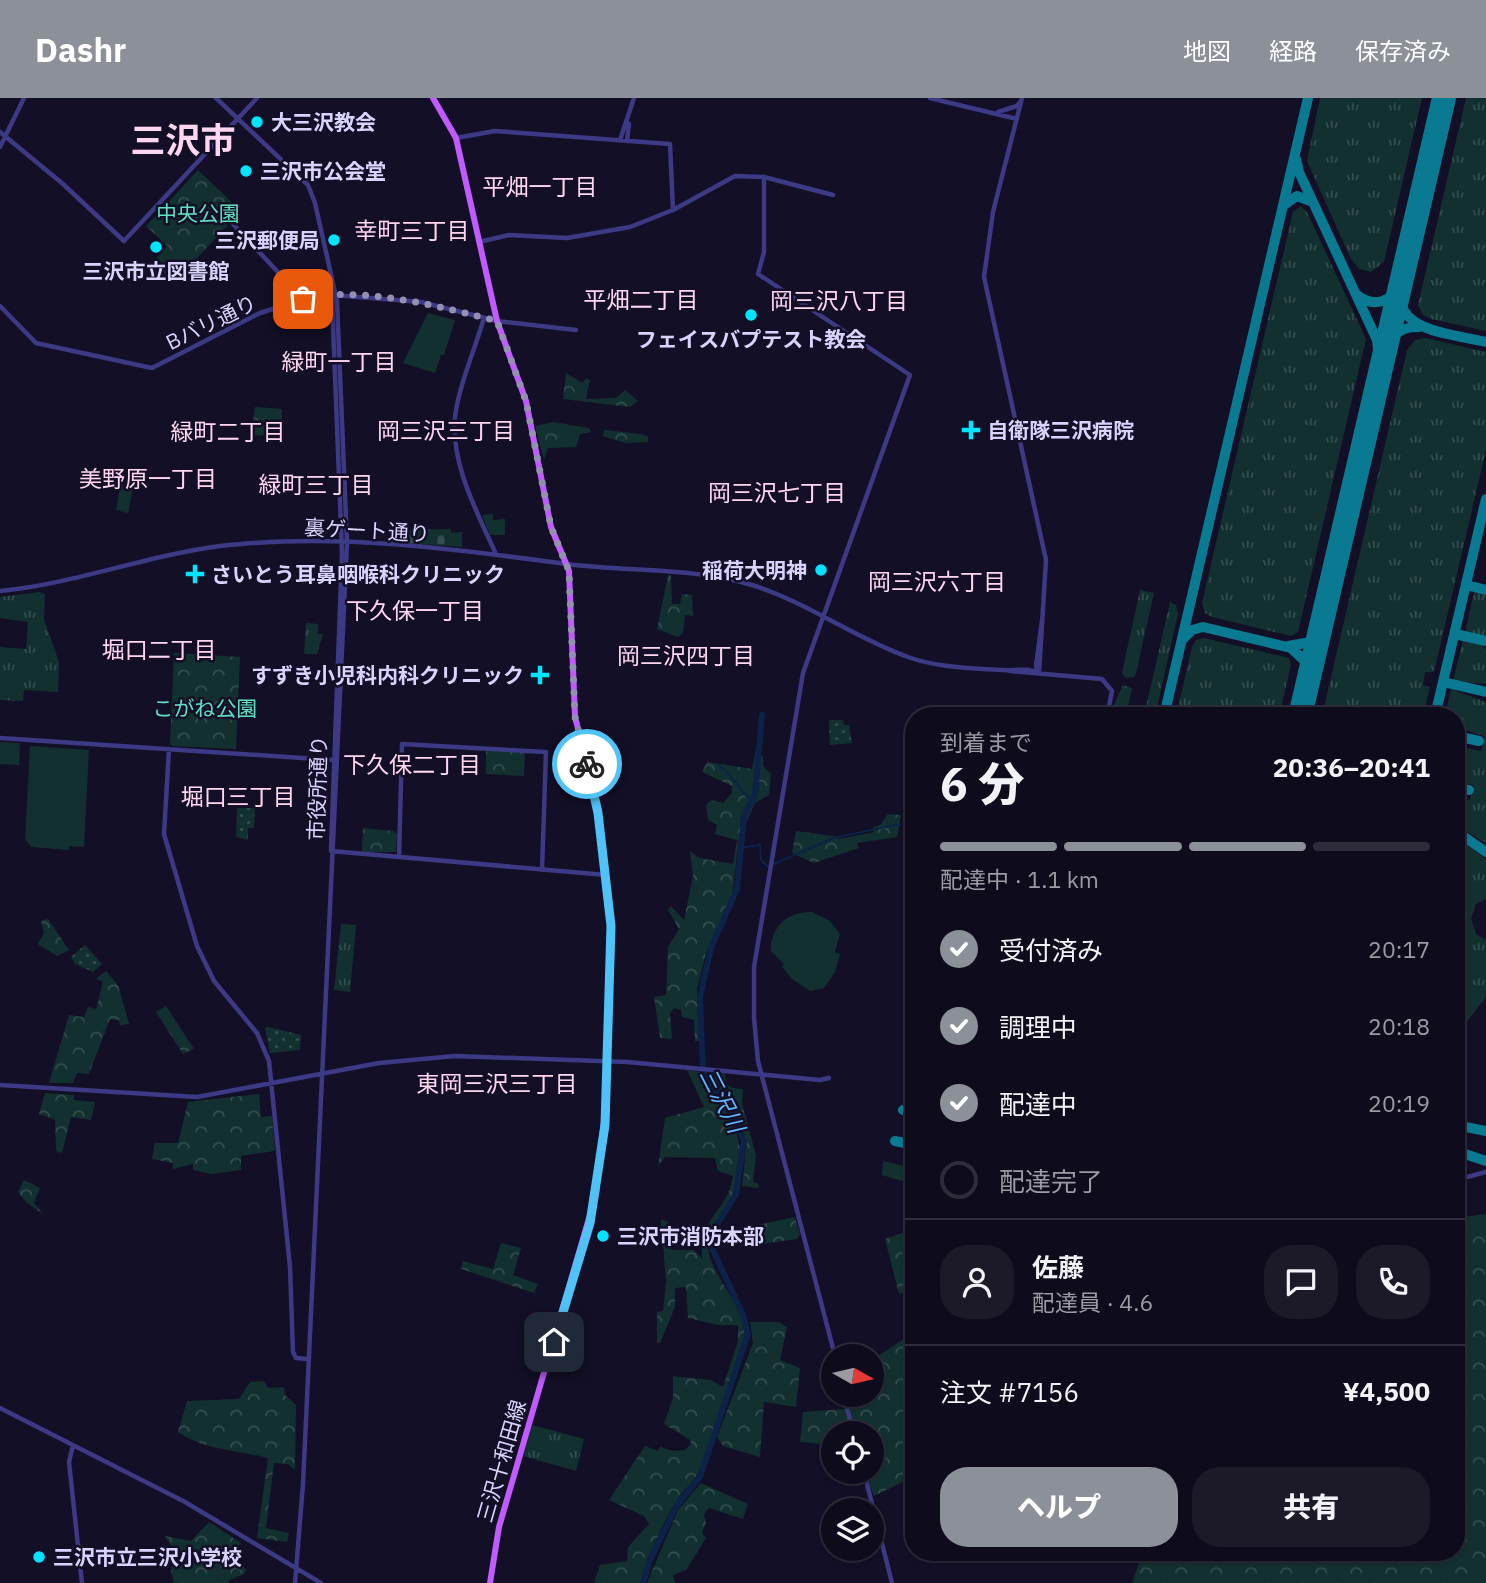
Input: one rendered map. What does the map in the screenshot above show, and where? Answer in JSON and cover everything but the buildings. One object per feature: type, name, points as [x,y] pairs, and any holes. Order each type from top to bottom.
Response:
[{"type":"main road","points":[[433,98],[456,138],[497,321],[526,401],[551,527],[568,564]]},
{"type":"main road","name":"三沢十和田線","points":[[490,1583],[499,1527],[594,1204],[603,1156],[612,951],[606,875],[594,789],[575,717],[568,564]]},
{"type":"street","points":[[0,147],[2,134],[24,98]]},
{"type":"street","name":"市役所通り","points":[[216,98],[308,186],[318,213],[335,295],[344,543],[308,1359],[295,1583]]},
{"type":"street","points":[[2,134],[63,184],[124,241],[257,98]]},
{"type":"street","points":[[628,141],[634,98]]},
{"type":"street","points":[[930,98],[1017,119]]},
{"type":"street","points":[[990,112],[1010,109],[1022,98]]},
{"type":"street","points":[[1022,98],[991,224],[984,277],[1046,559],[1039,673]]},
{"type":"street","points":[[1006,116],[1012,122],[1013,136]]},
{"type":"street","points":[[620,140],[630,119]]},
{"type":"street","points":[[456,138],[495,131],[670,144],[673,210]]},
{"type":"street","points":[[480,242],[509,235],[536,238],[581,236],[630,228],[673,210],[735,176],[764,177],[833,195]]},
{"type":"street","points":[[764,177],[764,252],[758,274],[910,375],[803,673],[757,943],[753,1010],[761,1074],[832,1344]]},
{"type":"street","points":[[233,224],[303,299]]},
{"type":"street","name":"Bバリ通り","points":[[0,306],[36,343],[152,368],[260,313],[320,294],[421,302],[497,321],[576,330]]},
{"type":"street","points":[[484,318],[456,410],[455,438],[460,468],[495,552]]},
{"type":"street","name":"裏ゲート通り","points":[[0,591],[69,580],[212,547],[243,543],[344,543],[495,552],[568,564],[691,572],[734,581],[768,591],[919,661],[1009,671]]},
{"type":"street","points":[[1039,673],[1036,663],[1045,601]]},
{"type":"street","points":[[1030,669],[1036,663]]},
{"type":"street","points":[[1009,671],[1030,669],[1039,673]]},
{"type":"street","points":[[1009,671],[1105,681],[1112,691],[1109,707]]},
{"type":"street","points":[[0,738],[335,759]]},
{"type":"street","points":[[399,856],[402,744],[547,752],[542,870]]},
{"type":"street","points":[[169,750],[164,834],[197,947],[214,981],[260,1038],[270,1061],[290,1267],[293,1352],[296,1358],[308,1359]]},
{"type":"street","points":[[331,851],[606,875]]},
{"type":"street","points":[[0,1085],[197,1097],[400,1060],[455,1056],[608,1061],[829,1078]]},
{"type":"street","points":[[1465,1178],[1486,1172]]},
{"type":"street","points":[[0,1408],[185,1502],[296,1571],[321,1583]]},
{"type":"street","points":[[72,1445],[69,1462],[82,1583]]},
{"type":"street","points":[[867,1484],[892,1583]]},
{"type":"green space","points":[[1320,98],[1422,98],[1384,262],[1371,272],[1359,269],[1351,259],[1307,161]]},
{"type":"green space","points":[[1466,98],[1486,98],[1486,331],[1431,319],[1423,315],[1418,305]]},
{"type":"green space","name":"中央公園","points":[[198,170],[241,211],[174,283],[153,262],[167,246],[146,226]]},
{"type":"green space","points":[[1301,206],[1308,214],[1366,339],[1298,632],[1291,636],[1212,617],[1205,613],[1202,603],[1293,212]]},
{"type":"green space","points":[[428,313],[455,320],[435,373],[403,363]]},
{"type":"green space","points":[[1426,338],[1486,352],[1486,450],[1434,672],[1425,672],[1423,685],[1430,687],[1425,707],[1324,707],[1407,350],[1415,340]]},
{"type":"green space","points":[[566,373],[583,383],[586,378],[590,380],[586,399],[616,398],[625,390],[638,401],[630,407],[563,399]]},
{"type":"green space","points":[[255,407],[282,409],[282,434],[251,436]]},
{"type":"green space","points":[[553,422],[589,428],[591,432],[580,434],[576,447],[548,448],[544,460],[535,426]]},
{"type":"green space","points":[[604,430],[641,434],[648,437],[648,442],[625,443],[603,436]]},
{"type":"green space","points":[[120,486],[133,488],[128,513],[116,510]]},
{"type":"green space","points":[[493,514],[493,520],[505,519],[505,535],[490,535],[482,515]]},
{"type":"green space","points":[[451,529],[451,533],[462,532],[462,547],[408,543],[407,530]]},
{"type":"green space","points":[[668,575],[671,575],[672,604],[680,604],[682,594],[692,595],[693,616],[685,615],[683,633],[678,637],[657,629]]},
{"type":"green space","points":[[1140,590],[1154,593],[1136,673],[1134,677],[1126,678],[1122,673]]},
{"type":"green space","points":[[40,592],[45,594],[44,619],[59,662],[58,692],[24,690],[23,701],[0,700],[0,647],[26,649],[28,622],[0,618],[0,597]]},
{"type":"green space","points":[[1474,592],[1486,595],[1486,634],[1482,637],[1465,633]]},
{"type":"green space","points":[[1170,602],[1176,605],[1178,614],[1157,707],[1146,707]]},
{"type":"green space","points":[[306,623],[318,624],[318,634],[323,634],[317,654],[304,654]]},
{"type":"green space","points":[[1204,638],[1289,658],[1291,665],[1281,707],[1178,707],[1196,640]]},
{"type":"green space","points":[[1463,640],[1481,644],[1486,650],[1486,684],[1453,681]]},
{"type":"green space","name":"こがね公園","points":[[174,653],[240,657],[236,749],[172,746],[170,743]]},
{"type":"green space","points":[[1123,685],[1132,688],[1128,707],[1113,707]]},
{"type":"green space","points":[[1451,689],[1486,702],[1486,843],[1465,830],[1465,799],[1470,800],[1473,785],[1465,783],[1465,748],[1481,751],[1485,736],[1465,730],[1465,707],[1447,707]]},
{"type":"green space","points":[[829,720],[843,720],[844,725],[849,725],[852,743],[830,745]]},
{"type":"green space","points":[[0,742],[20,743],[19,765],[0,764]]},
{"type":"green space","points":[[757,745],[758,755],[763,756],[763,766],[771,774],[769,795],[755,803],[747,821],[741,821],[732,897],[706,953],[697,989],[699,1041],[695,1041],[694,1020],[682,1017],[681,1010],[674,1008],[670,1013],[672,1039],[660,1038],[654,997],[666,995],[668,947],[679,929],[668,910],[671,906],[684,920],[693,876],[690,851],[699,858],[733,864],[737,840],[715,834],[717,825],[708,820],[706,805],[711,800],[723,803],[732,793],[732,786],[702,772],[707,762],[752,769]]},
{"type":"green space","points":[[30,746],[89,750],[84,847],[69,846],[69,850],[31,847],[25,839]]},
{"type":"green space","points":[[486,750],[525,753],[524,776],[486,774]]},
{"type":"green space","points":[[237,808],[255,808],[254,828],[248,828],[248,840],[236,837]]},
{"type":"green space","points":[[888,814],[901,815],[897,837],[857,843],[859,848],[814,863],[792,853],[796,831],[839,839],[874,832],[873,827],[880,825]]},
{"type":"green space","points":[[363,828],[393,831],[397,834],[396,852],[362,852]]},
{"type":"green space","points":[[1465,844],[1486,859],[1486,899],[1476,904],[1471,918],[1476,934],[1486,940],[1486,997],[1465,1024]]},
{"type":"green space","points":[[812,912],[830,921],[840,934],[835,952],[840,954],[835,972],[824,988],[810,991],[792,979],[782,967],[784,964],[771,951],[771,942],[782,922],[795,914]]},
{"type":"green space","points":[[48,919],[69,950],[57,956],[38,944],[44,933],[41,921]]},
{"type":"green space","points":[[341,924],[356,925],[350,992],[334,990]]},
{"type":"green space","points":[[85,945],[102,964],[93,972],[75,964],[71,957]]},
{"type":"green space","points":[[106,971],[118,985],[129,1024],[120,1025],[119,1020],[110,1019],[89,1074],[77,1073],[73,1083],[49,1083],[69,1015],[84,1017],[88,1007],[96,1009],[103,982],[96,979]]},
{"type":"green space","points":[[166,1006],[194,1049],[183,1054],[156,1012]]},
{"type":"green space","points":[[265,1028],[301,1035],[300,1050],[270,1053]]},
{"type":"green space","points":[[687,1070],[701,1072],[703,1088],[711,1088],[721,1100],[735,1127],[739,1142],[741,1156],[737,1186],[732,1201],[711,1232],[708,1250],[718,1276],[741,1317],[745,1331],[744,1346],[731,1392],[705,1458],[697,1475],[679,1496],[666,1519],[641,1583],[594,1583],[600,1565],[627,1561],[628,1547],[649,1524],[644,1516],[609,1500],[645,1446],[658,1451],[660,1447],[673,1451],[685,1450],[691,1444],[690,1440],[664,1424],[673,1398],[673,1376],[711,1380],[723,1387],[738,1341],[738,1325],[718,1325],[688,1318],[686,1287],[675,1288],[675,1307],[660,1343],[657,1343],[657,1312],[663,1311],[666,1281],[661,1219],[668,1222],[672,1250],[694,1250],[702,1259],[705,1232],[730,1189],[733,1176],[718,1171],[715,1158],[665,1157],[658,1166],[665,1118],[704,1107]]},
{"type":"green space","points":[[707,1073],[725,1074],[726,1084],[732,1088],[743,1089],[742,1103],[756,1156],[753,1182],[759,1184],[758,1188],[742,1186],[745,1147],[741,1124]]},
{"type":"green space","points":[[45,1093],[74,1095],[74,1100],[95,1102],[91,1120],[71,1117],[62,1153],[56,1151],[55,1120],[39,1114]]},
{"type":"green space","points":[[259,1094],[261,1117],[272,1116],[275,1151],[241,1156],[241,1170],[211,1174],[193,1170],[193,1164],[173,1169],[173,1163],[152,1159],[155,1143],[178,1143],[188,1102]]},
{"type":"green space","points":[[883,1161],[905,1166],[905,1182],[882,1175]]},
{"type":"green space","points":[[24,1180],[40,1188],[34,1203],[44,1215],[26,1202],[18,1192]]},
{"type":"green space","points":[[1486,1214],[1486,1583],[1132,1583],[1140,1561],[1465,1561],[1465,1217]]},
{"type":"green space","points":[[795,1217],[800,1234],[797,1239],[742,1247],[738,1229]]},
{"type":"green space","points":[[905,1232],[905,1292],[899,1294],[885,1239]]},
{"type":"green space","points":[[501,1243],[521,1248],[513,1275],[538,1284],[534,1293],[461,1269],[463,1261],[493,1269]]},
{"type":"green space","points":[[750,1322],[778,1322],[787,1327],[780,1360],[800,1368],[796,1407],[764,1402],[760,1457],[723,1446],[717,1437],[753,1343]]},
{"type":"green space","points":[[905,1338],[905,1481],[874,1496],[870,1484],[884,1484],[884,1421],[821,1421],[821,1444],[800,1442],[803,1412],[884,1407],[884,1352]]},
{"type":"green space","points":[[264,1381],[268,1388],[284,1387],[285,1395],[296,1405],[295,1470],[288,1464],[274,1463],[266,1528],[289,1533],[287,1542],[257,1538],[268,1458],[199,1443],[178,1432],[187,1401],[239,1399],[250,1382]]},
{"type":"green space","points":[[532,1425],[584,1439],[576,1471],[523,1456]]},
{"type":"green space","points":[[701,1483],[748,1504],[743,1519],[709,1508],[704,1514],[706,1523],[702,1533],[706,1538],[686,1570],[673,1575],[675,1583],[647,1583],[678,1510]]},
{"type":"green space","points":[[209,1522],[241,1543],[233,1554],[246,1570],[244,1574],[229,1580],[229,1583],[174,1583],[171,1571],[174,1551],[165,1536],[191,1541]]},
{"type":"waterway","name":"三沢川","points":[[643,1583],[650,1560],[677,1505],[700,1477],[748,1334],[743,1315],[711,1246],[712,1233],[736,1194],[744,1141],[732,1112],[703,1071],[700,997],[711,948],[737,889],[744,816],[755,795],[762,715]]},
{"type":"waterway","points":[[718,765],[752,803]]},
{"type":"waterway","points":[[774,864],[833,838],[900,824]]},
{"type":"waterway","points":[[740,848],[760,845],[761,860],[768,867]]},
{"type":"taxiway","points":[[1166,707],[1308,98]]},
{"type":"taxiway","points":[[1296,159],[1299,172],[1377,340],[1380,371]]},
{"type":"taxiway","points":[[1284,205],[1297,196],[1313,202]]},
{"type":"taxiway","points":[[1357,295],[1370,302],[1383,301],[1398,289],[1401,282]]},
{"type":"taxiway","points":[[1399,288],[1400,303],[1406,314],[1416,323],[1443,333],[1486,342]]},
{"type":"taxiway","points":[[1385,350],[1398,332],[1419,327]]},
{"type":"taxiway","points":[[1437,707],[1486,499]]},
{"type":"taxiway","points":[[1466,585],[1486,590]]},
{"type":"taxiway","points":[[1183,639],[1192,630],[1203,627],[1291,648],[1306,662],[1309,675]]},
{"type":"taxiway","points":[[1288,646],[1311,642],[1320,628]]},
{"type":"taxiway","points":[[1455,634],[1486,641]]},
{"type":"taxiway","points":[[1443,682],[1486,692]]},
{"type":"taxiway","points":[[1465,738],[1479,741]]},
{"type":"taxiway","points":[[1465,789],[1469,790]]},
{"type":"taxiway","points":[[1465,837],[1486,852]]},
{"type":"taxiway","points":[[1465,1127],[1486,1131]]},
{"type":"taxiway","points":[[895,1141],[905,1143]]},
{"type":"taxiway","points":[[1465,1154],[1486,1161]]},
{"type":"runway","points":[[1302,707],[1444,98]]},
{"type":"way so far","points":[[303,299],[323,294],[421,302],[497,321],[532,422],[551,527],[568,564],[575,717],[587,764]]},
{"type":"place","name":"大三沢教会","points":[[257,122]]},
{"type":"place","name":"三沢市公会堂","points":[[246,171]]},
{"type":"place","name":"三沢郵便局","points":[[334,240]]},
{"type":"place","name":"三沢市立図書館","points":[[156,247]]},
{"type":"place","name":"フェイスバプテスト教会","points":[[751,315]]},
{"type":"place","name":"自衛隊三沢病院","points":[[971,430]]},
{"type":"place","name":"稲荷大明神","points":[[821,570]]},
{"type":"place","name":"さいとう耳鼻咽喉科クリニック","points":[[195,574]]},
{"type":"place","name":"すずき小児科内科クリニック","points":[[540,675]]},
{"type":"place","name":"三沢市消防本部","points":[[603,1236]]},
{"type":"place","name":"三沢市立三沢小学校","points":[[39,1557]]},
{"type":"district","name":"三沢市","points":[[183,140]]},
{"type":"district","name":"平畑一丁目","points":[[540,186]]},
{"type":"district","name":"幸町三丁目","points":[[412,230]]},
{"type":"district","name":"平畑二丁目","points":[[641,299]]},
{"type":"district","name":"岡三沢八丁目","points":[[839,300]]},
{"type":"district","name":"緑町一丁目","points":[[339,361]]},
{"type":"district","name":"岡三沢三丁目","points":[[446,430]]},
{"type":"district","name":"緑町二丁目","points":[[228,431]]},
{"type":"district","name":"美野原一丁目","points":[[148,478]]},
{"type":"district","name":"緑町三丁目","points":[[316,484]]},
{"type":"district","name":"岡三沢七丁目","points":[[777,492]]},
{"type":"district","name":"岡三沢六丁目","points":[[937,581]]},
{"type":"district","name":"下久保一丁目","points":[[415,610]]},
{"type":"district","name":"堀口二丁目","points":[[159,649]]},
{"type":"district","name":"岡三沢四丁目","points":[[686,655]]},
{"type":"district","name":"下久保二丁目","points":[[412,764]]},
{"type":"district","name":"堀口三丁目","points":[[238,796]]},
{"type":"district","name":"東岡三沢三丁目","points":[[497,1083]]},
{"type":"route","points":[[554,1342],[590,1223],[603,1156],[605,1125],[611,926],[598,813],[587,764]]}]
